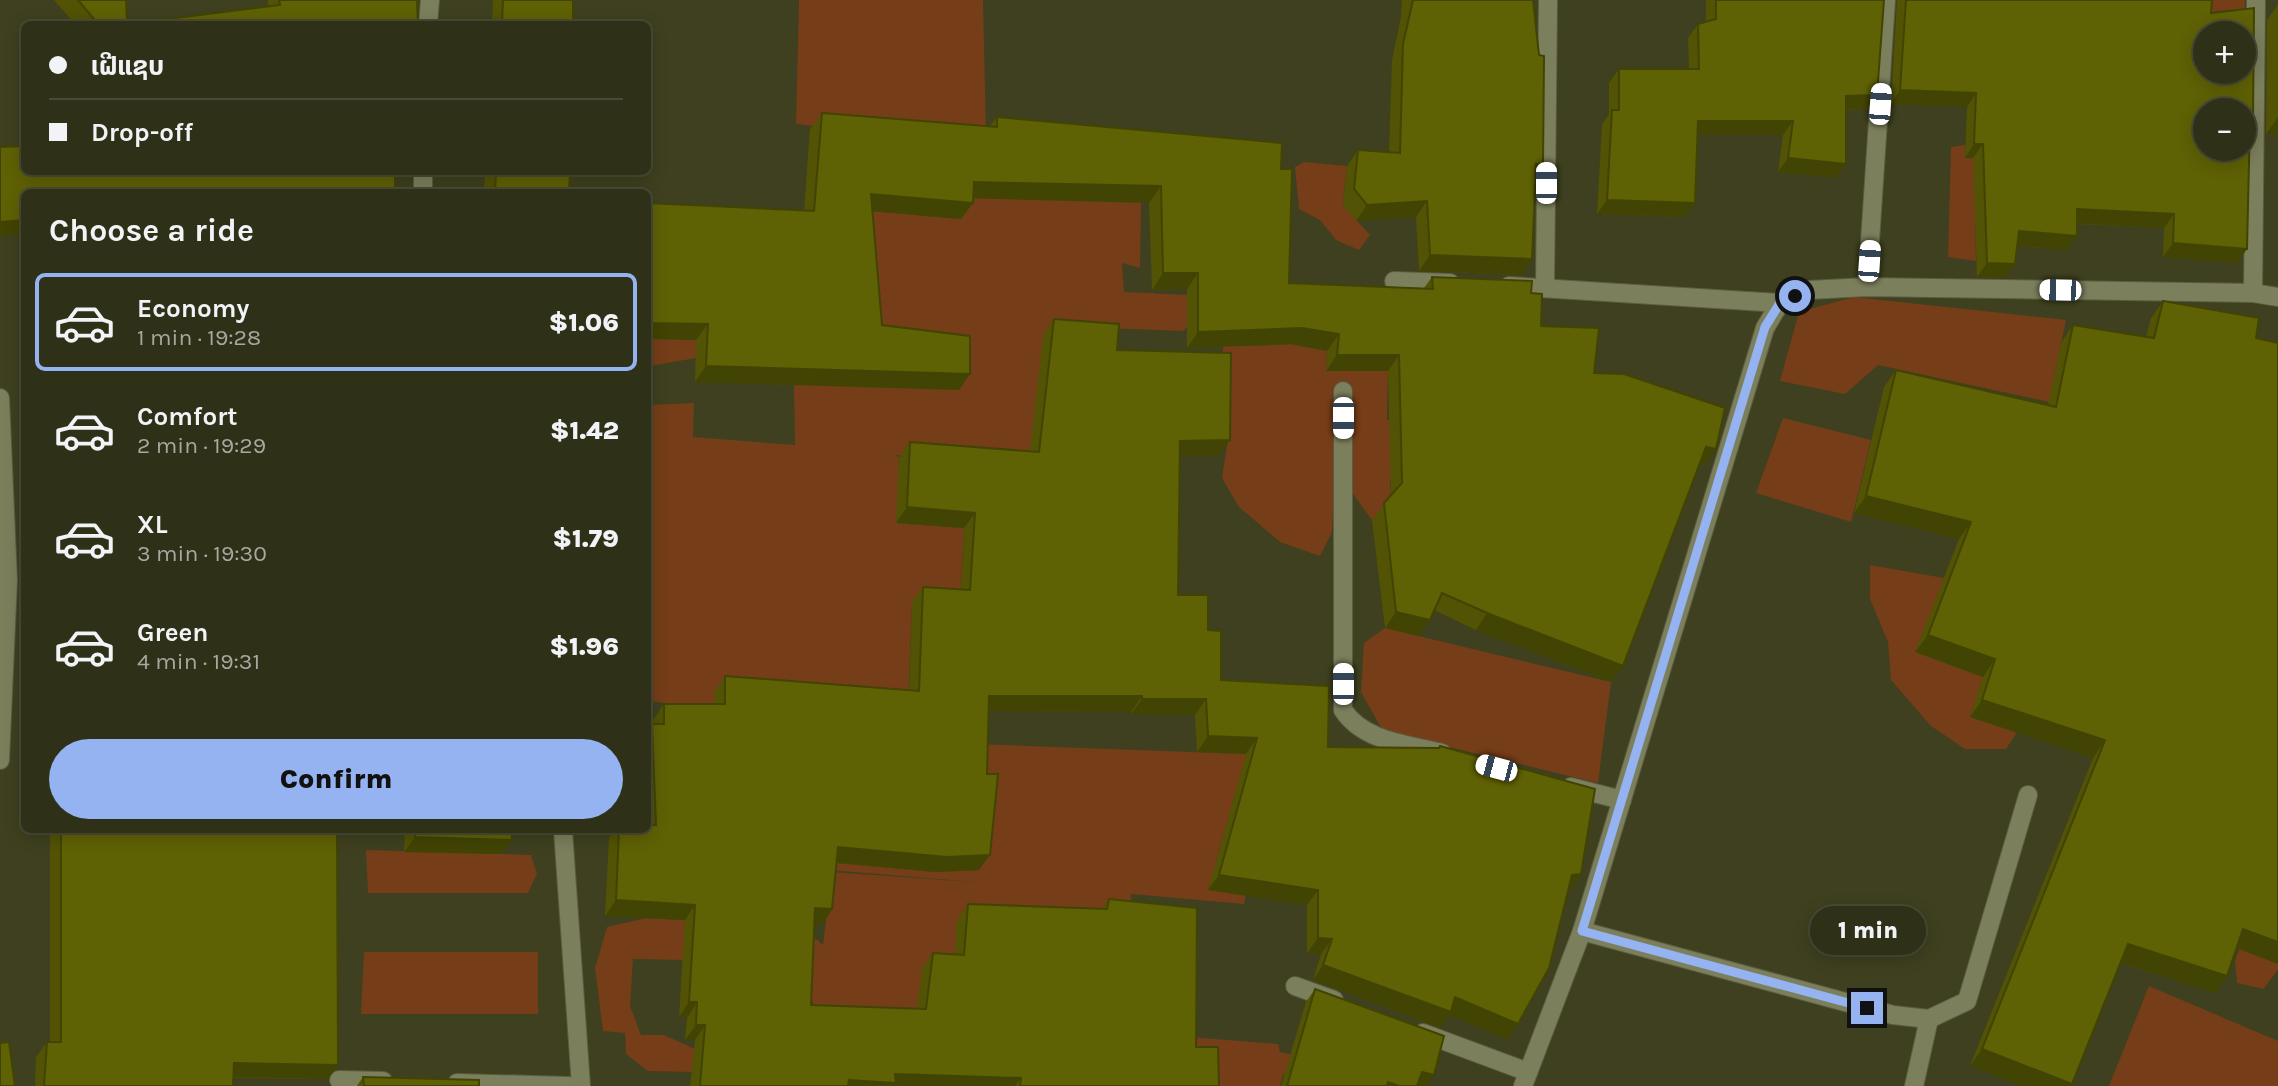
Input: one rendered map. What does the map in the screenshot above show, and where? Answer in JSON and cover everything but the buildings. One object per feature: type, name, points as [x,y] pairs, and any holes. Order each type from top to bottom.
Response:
[{"type":"street","points":[[428,21],[430,0]]},
{"type":"street","points":[[1545,287],[1548,0]]},
{"type":"street","points":[[1867,287],[1886,0]]},
{"type":"street","points":[[2253,293],[2256,0]]},
{"type":"street","points":[[1394,281],[1463,284]]},
{"type":"street","points":[[1490,285],[1780,303],[1809,290],[1867,287],[2253,293],[2278,297]]},
{"type":"street","points":[[1412,1029],[1525,1079],[1582,931],[1765,327],[1780,303]]},
{"type":"street","points":[[1343,391],[1343,710],[1352,723],[1371,735],[1463,759]]},
{"type":"street","points":[[0,398],[8,580],[0,760]]},
{"type":"street","points":[[1556,783],[1622,800]]},
{"type":"street","points":[[1582,931],[1893,1015],[1929,1018],[1967,1001],[2028,795]]},
{"type":"street","points":[[563,833],[580,1086]]},
{"type":"street","points":[[1295,986],[1347,1005]]},
{"type":"street","points":[[1914,1086],[1929,1018]]},
{"type":"street","points":[[339,1080],[406,1082]]},
{"type":"street","points":[[433,1082],[569,1086]]},
{"type":"shaded area","points":[[799,0],[983,0],[986,133],[1141,202],[1140,268],[1122,263],[1124,292],[1190,295],[1193,318],[1184,331],[1078,327],[1025,467],[894,455],[899,457],[897,523],[964,528],[960,606],[912,603],[908,706],[715,692],[714,709],[651,701],[651,405],[694,403],[693,437],[795,445],[793,330],[860,210],[961,219],[968,142],[796,124]]},
{"type":"shaded area","points":[[2203,0],[2245,0],[2245,21],[2211,21]]},
{"type":"shaded area","points":[[1965,145],[1965,158],[2073,159],[1975,210],[1976,261],[1948,257],[1951,147]]},
{"type":"shaded area","points":[[1304,162],[1347,166],[1343,205],[1370,235],[1359,250],[1336,240],[1320,220],[1299,209],[1295,167]]},
{"type":"shaded area","points":[[1854,297],[2066,320],[2049,402],[1878,365],[1845,394],[1780,381],[1799,312]]},
{"type":"shaded area","points":[[697,323],[696,358],[651,364],[651,339]]},
{"type":"shaded area","points":[[1224,338],[1250,346],[1291,344],[1327,351],[1326,371],[1388,371],[1387,420],[1463,427],[1456,472],[1390,479],[1391,499],[1372,520],[1335,469],[1332,532],[1320,556],[1280,542],[1239,507],[1222,478],[1229,432],[1221,367]]},
{"type":"shaded area","points":[[1783,418],[1871,440],[1851,522],[1756,493]]},
{"type":"shaded area","points":[[1870,565],[1944,578],[1916,652],[1983,677],[1971,717],[2017,732],[2006,749],[1965,749],[1931,726],[1891,680],[1888,642],[1870,599]]},
{"type":"shaded area","points":[[1385,628],[1611,682],[1598,783],[1383,731],[1361,692],[1364,643]]},
{"type":"shaded area","points":[[977,744],[1301,756],[1231,809],[1215,865],[1250,872],[1244,904],[1131,894],[1130,918],[954,970],[917,1013],[808,1070],[813,1003],[806,969],[633,959],[630,1006],[641,1035],[664,1035],[695,1049],[694,1072],[648,1071],[626,1054],[625,1033],[603,1031],[595,968],[607,927],[647,918],[747,924],[806,931],[823,945],[832,872],[986,883],[781,866],[783,858],[936,872],[979,870]]},
{"type":"shaded area","points":[[2278,847],[2278,970],[2263,989],[2237,983],[2235,961]]},
{"type":"shaded area","points":[[366,850],[531,855],[537,874],[528,893],[368,893]]},
{"type":"shaded area","points":[[364,952],[538,952],[538,1014],[361,1014]]},
{"type":"shaded area","points":[[2149,986],[2278,1041],[2278,1086],[2109,1086]]},
{"type":"shaded area","points":[[1163,1035],[1278,1044],[1280,1052],[1308,1058],[1301,1081],[1283,1075],[1280,1086],[1207,1086]]},
{"type":"route","points":[[1795,296],[1780,303],[1765,327],[1582,931],[1867,1008]]}]
